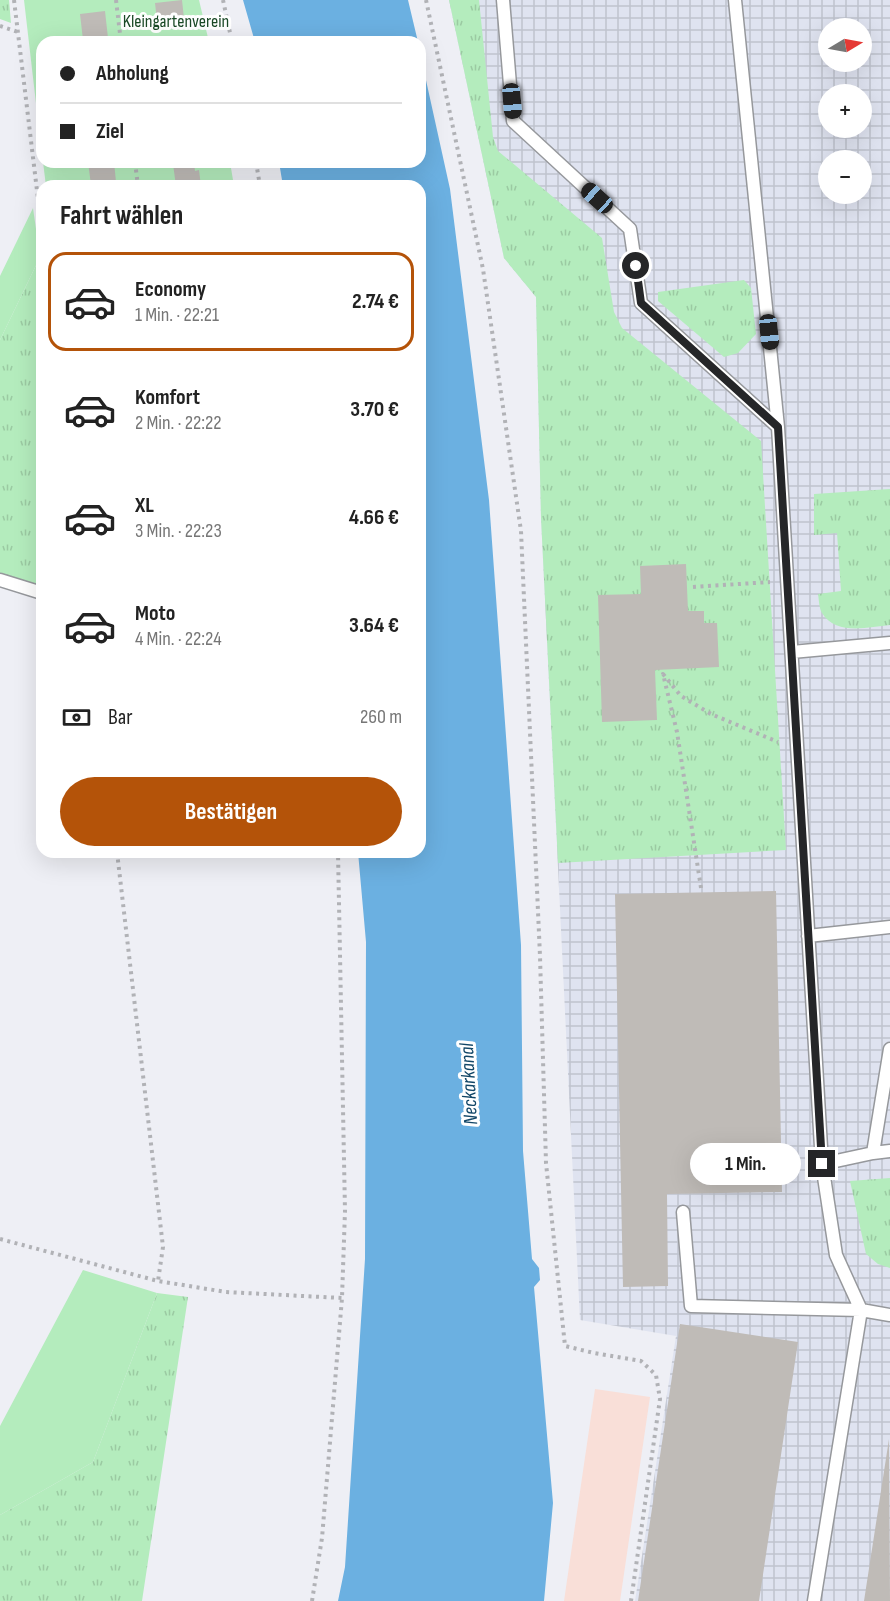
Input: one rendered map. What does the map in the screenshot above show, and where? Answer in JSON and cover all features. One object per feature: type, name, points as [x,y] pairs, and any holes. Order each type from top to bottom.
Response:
[{"type":"lane","points":[[503,0],[513,122],[630,229],[641,303],[778,427]]},
{"type":"lane","points":[[735,0],[778,427],[822,1164],[836,1255],[861,1310],[814,1601]]},
{"type":"lane","points":[[0,580],[36,591]]},
{"type":"lane","points":[[792,652],[890,644]]},
{"type":"lane","points":[[808,936],[890,927]]},
{"type":"lane","points":[[873,1153],[890,1049]]},
{"type":"lane","points":[[822,1164],[890,1151]]},
{"type":"lane","points":[[683,1212],[691,1306],[861,1310],[890,1315]]},
{"type":"path","points":[[14,0],[36,182]]},
{"type":"path","points":[[116,0],[120,36]]},
{"type":"path","points":[[223,0],[231,36]]},
{"type":"path","points":[[426,0],[483,269],[521,531],[540,956],[546,1163],[565,1346],[641,1361],[656,1376],[660,1400],[631,1601]]},
{"type":"path","points":[[0,26],[18,32]]},
{"type":"path","points":[[693,587],[788,581]]},
{"type":"path","points":[[701,888],[677,732],[663,674],[681,696],[711,714],[798,749]]},
{"type":"path","points":[[118,858],[163,1247],[158,1281]]},
{"type":"path","points":[[312,1601],[322,1538],[342,1298],[345,1211],[338,858]]},
{"type":"path","points":[[0,1239],[158,1281],[226,1292],[342,1298]]},
{"type":"shaded area","points":[[449,0],[890,0],[890,1601],[635,1601],[676,1336],[580,1320],[541,518],[536,297],[504,258]]},
{"type":"shaded area","points":[[595,1389],[650,1397],[620,1601],[564,1601]]},
{"type":"green space","points":[[0,0],[9,0],[11,23],[0,19]]},
{"type":"green space","name":"Kleingartenverein","points":[[24,0],[199,0],[208,36],[36,36],[36,103]]},
{"type":"green space","points":[[449,0],[479,0],[493,137],[498,151],[602,238],[614,312],[622,328],[761,441],[786,850],[558,863],[541,518],[536,297],[504,258]]},
{"type":"green space","points":[[44,168],[231,168],[233,180],[45,180]]},
{"type":"green space","points":[[33,208],[36,229],[36,265],[0,340],[0,276]]},
{"type":"green space","points":[[36,265],[36,585],[0,574],[0,340]]},
{"type":"green space","points":[[744,280],[751,288],[756,334],[738,353],[724,357],[658,301],[658,292]]},
{"type":"green space","points":[[890,489],[890,625],[853,628],[835,625],[822,613],[818,594],[841,591],[837,533],[814,535],[814,494]]},
{"type":"green space","points":[[890,1178],[890,1268],[878,1264],[866,1254],[850,1181]]},
{"type":"green space","points":[[83,1270],[157,1293],[93,1462],[0,1515],[0,1426]]},
{"type":"green space","points":[[157,1293],[188,1297],[142,1601],[0,1601],[0,1515],[93,1462]]},
{"type":"water","points":[[243,0],[408,0],[417,36],[253,36]]},
{"type":"water","name":"Neckarkanal","points":[[426,80],[450,189],[489,500],[521,945],[523,1151],[532,1259],[539,1268],[540,1280],[534,1287],[553,1503],[544,1601],[338,1601],[345,1567],[365,1259],[366,942],[359,858],[426,858],[426,180],[282,180],[280,168],[426,168]]},
{"type":"building","points":[[182,0],[185,28],[158,30],[155,3]]},
{"type":"building","points":[[105,11],[108,36],[83,36],[80,14]]},
{"type":"building","points":[[89,168],[115,168],[116,180],[90,180]]},
{"type":"building","points":[[174,168],[199,170],[200,180],[175,180]]},
{"type":"building","points":[[686,564],[688,611],[704,611],[704,623],[717,623],[719,667],[655,670],[657,720],[602,722],[598,595],[641,594],[640,566]]},
{"type":"building","points":[[776,891],[782,1192],[667,1194],[668,1286],[623,1287],[615,894]]},
{"type":"building","points":[[680,1324],[798,1342],[759,1601],[638,1601]]},
{"type":"building","points":[[889,1439],[890,1601],[864,1601]]},
{"type":"route","points":[[636,266],[641,303],[778,427],[822,1164]]}]
